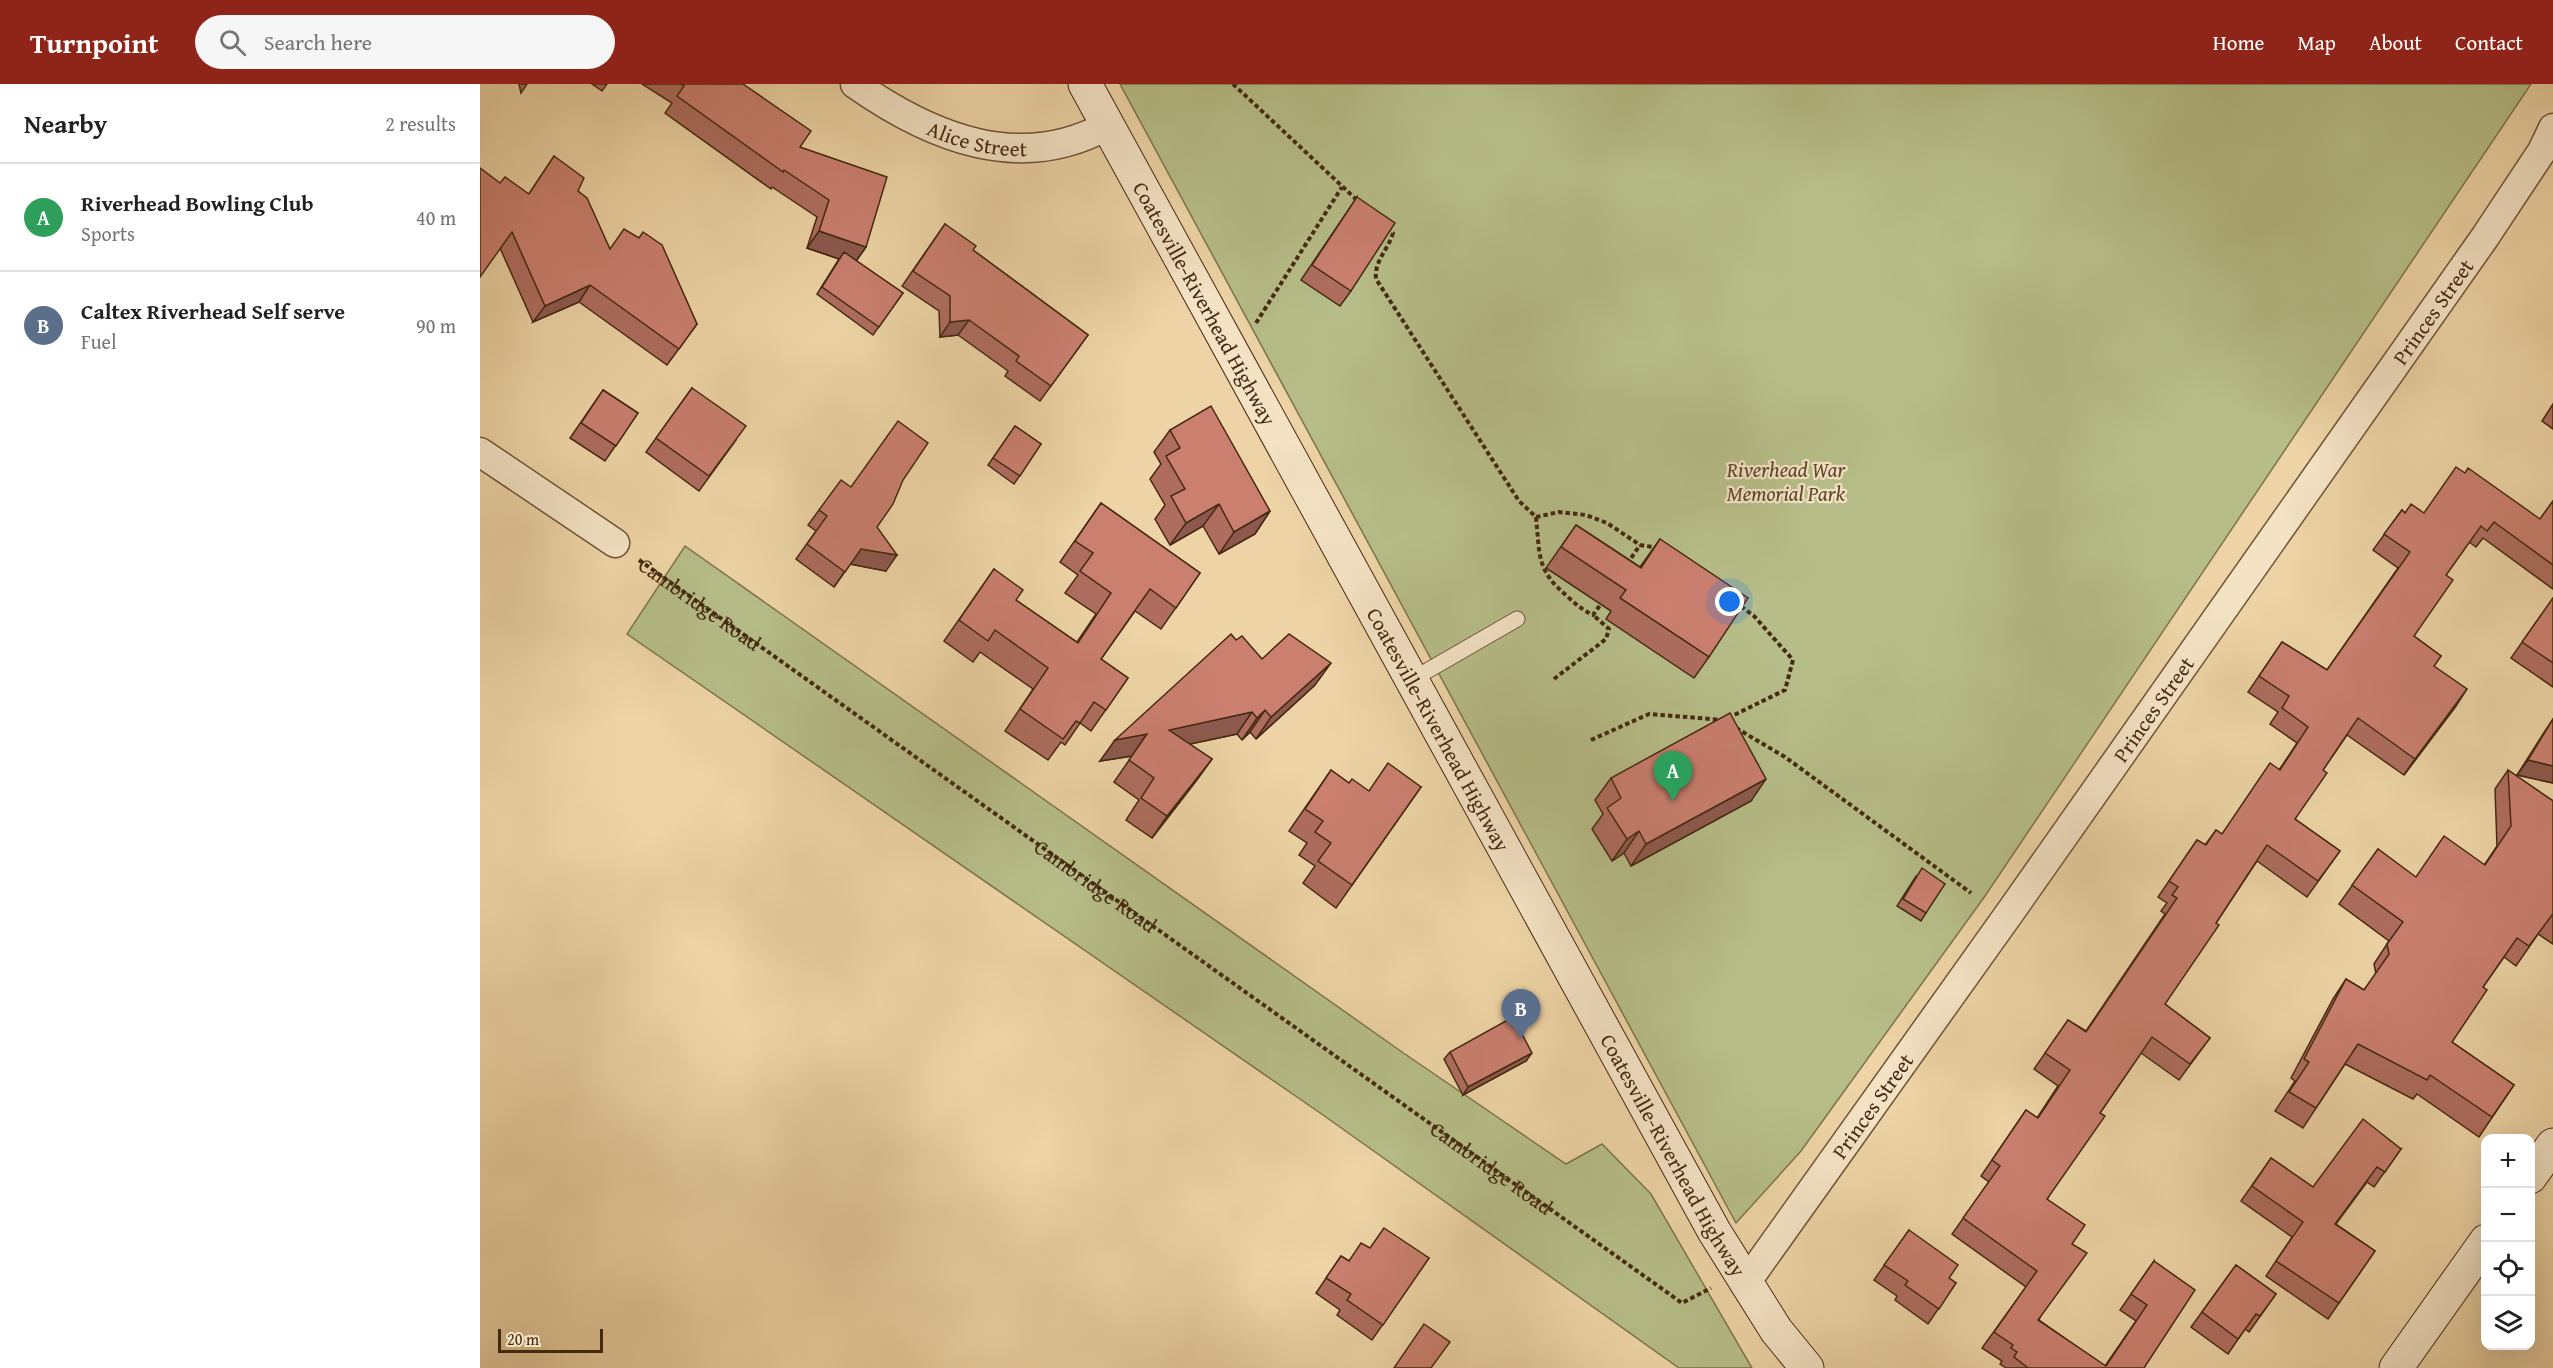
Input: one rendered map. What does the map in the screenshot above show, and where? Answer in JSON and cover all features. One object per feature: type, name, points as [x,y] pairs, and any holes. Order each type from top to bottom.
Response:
[{"type":"main road","name":"Coatesville-Riverhead Highway","points":[[1085,84],[1745,1284],[1776,1330],[1807,1368]]},
{"type":"main road","points":[[2535,1170],[2552,1148]]},
{"type":"main road","points":[[2396,1368],[2485,1242]]},
{"type":"street","name":"Alice Street","points":[[855,84],[872,96],[946,135],[983,145],[1016,148],[1052,147],[1085,138],[1108,125]]},
{"type":"street","name":"Princes Street","points":[[1745,1284],[2005,921],[2485,237],[2542,151],[2553,128]]},
{"type":"street","points":[[480,452],[615,543]]},
{"type":"lane","points":[[1413,679],[1517,619]]},
{"type":"path","points":[[1233,84],[1367,210]]},
{"type":"path","points":[[1255,325],[1342,187]]},
{"type":"path","points":[[1384,225],[1393,233],[1390,243],[1375,268],[1376,279],[1519,501],[1536,517],[1541,565],[1547,579],[1609,629],[1606,639],[1554,679]]},
{"type":"path","points":[[1536,517],[1558,512],[1586,515],[1607,523],[1640,545],[1656,546],[1665,552]]},
{"type":"path","name":"Cambridge Road","points":[[615,543],[1682,1303],[1712,1288]]},
{"type":"path","points":[[1626,565],[1640,545]]},
{"type":"path","points":[[1593,615],[1607,595]]},
{"type":"path","points":[[1724,720],[1785,690],[1793,660],[1754,615],[1736,603]]},
{"type":"path","points":[[1591,740],[1648,714],[1724,720],[1785,757],[1971,893]]},
{"type":"green space","name":"Riverhead War Memorial Park","points":[[1120,84],[2531,84],[1985,896],[1801,1151],[1736,1223]]},
{"type":"green space","points":[[685,546],[1402,1052],[1566,1164],[1602,1144],[1651,1194],[1752,1368],[1679,1368],[1323,1115],[627,634]]},
{"type":"building","points":[[681,84],[743,84],[811,131],[800,147],[887,177],[866,247],[819,231],[829,200],[784,170],[783,172],[677,96],[684,86]]},
{"type":"building","points":[[554,156],[584,178],[578,191],[587,198],[610,249],[624,229],[639,238],[643,232],[662,245],[697,324],[679,349],[590,285],[545,306],[512,232],[480,277],[480,168],[500,183],[505,177],[529,194]]},
{"type":"building","points":[[1357,197],[1395,223],[1351,291],[1312,265]]},
{"type":"building","points":[[945,224],[976,246],[973,250],[1088,335],[1051,386],[1016,361],[1019,356],[969,320],[950,322],[950,296],[913,271]]},
{"type":"building","points":[[844,252],[903,293],[879,327],[822,287]]},
{"type":"building","points":[[692,388],[746,426],[709,476],[656,438]]},
{"type":"building","points":[[603,390],[638,413],[616,446],[581,423]]},
{"type":"building","points":[[1211,406],[1270,511],[1234,532],[1219,504],[1186,523],[1171,496],[1185,489],[1166,456],[1180,448],[1170,430]]},
{"type":"building","points":[[898,421],[928,443],[903,480],[893,504],[877,527],[897,555],[861,549],[845,572],[807,544],[827,516],[819,510],[841,480],[851,487]]},
{"type":"building","points":[[1015,426],[1041,444],[1020,476],[993,458]]},
{"type":"building","points":[[2456,467],[2465,473],[2468,468],[2540,519],[2553,501],[2553,565],[2494,522],[2487,531],[2481,526],[2446,575],[2453,580],[2414,636],[2441,656],[2434,666],[2467,689],[2415,759],[2358,718],[2323,770],[2327,773],[2295,819],[2340,851],[2318,881],[2267,845],[2216,923],[2219,925],[2165,1004],[2210,1038],[2190,1064],[2152,1037],[2100,1113],[2105,1116],[2047,1199],[2085,1225],[2072,1244],[2087,1253],[2038,1320],[2106,1366],[2147,1305],[2131,1294],[2154,1261],[2195,1290],[2144,1368],[2027,1368],[2014,1357],[2017,1352],[2011,1348],[2013,1345],[1994,1332],[2037,1271],[1963,1218],[2000,1166],[1992,1160],[2026,1110],[2038,1118],[2070,1070],[2045,1053],[2068,1020],[2086,1032],[2177,898],[2172,895],[2178,887],[2169,881],[2197,840],[2206,845],[2216,830],[2222,834],[2270,763],[2280,770],[2308,727],[2282,708],[2289,696],[2259,676],[2282,642],[2327,670],[2410,552],[2384,534],[2402,510],[2405,513],[2411,504],[2424,513]]},
{"type":"building","points":[[1101,503],[1200,573],[1176,608],[1150,589],[1101,659],[1128,678],[1106,710],[1094,702],[1080,723],[1076,721],[1063,739],[1020,709],[1048,668],[995,630],[988,641],[959,620],[994,569],[1023,590],[1016,600],[1078,643],[1111,593],[1080,571],[1093,553],[1075,541]]},
{"type":"building","points":[[1576,525],[1641,568],[1660,539],[1748,598],[1709,657],[1620,598],[1626,590],[1561,547]]},
{"type":"building","points":[[2553,598],[2553,663],[2522,642]]},
{"type":"building","points":[[1231,634],[1236,640],[1242,636],[1262,659],[1289,634],[1331,663],[1271,717],[1265,710],[1257,718],[1252,712],[1169,730],[1212,759],[1167,816],[1141,798],[1154,778],[1129,760],[1147,734],[1115,740]]},
{"type":"building","points":[[1730,713],[1766,779],[1646,844],[1639,831],[1627,839],[1607,808],[1621,798],[1611,778]]},
{"type":"building","points":[[2553,719],[2553,766],[2528,760]]},
{"type":"building","points":[[1388,763],[1421,787],[1352,885],[1318,861],[1331,843],[1315,832],[1323,821],[1305,809],[1331,770],[1349,783],[1352,779],[1369,791]]},
{"type":"building","points":[[2508,770],[2553,801],[2553,915],[2529,946],[2517,938],[2483,987],[2487,990],[2452,1042],[2514,1085],[2492,1117],[2430,1075],[2427,1080],[2358,1044],[2316,1108],[2289,1092],[2309,1062],[2304,1059],[2346,979],[2364,990],[2389,954],[2387,944],[2403,922],[2352,885],[2378,849],[2416,877],[2444,836],[2485,865],[2511,826]]},
{"type":"building","points":[[1922,868],[1945,884],[1926,913],[1903,899]]},
{"type":"building","points":[[1513,1017],[1532,1053],[1468,1087],[1450,1052]]},
{"type":"building","points":[[2363,1119],[2401,1149],[2385,1172],[2377,1167],[2335,1224],[2375,1251],[2339,1303],[2276,1261],[2303,1222],[2252,1186],[2271,1158],[2313,1187]]},
{"type":"building","points":[[1384,1228],[1429,1258],[1383,1325],[1347,1300],[1351,1294],[1326,1278],[1341,1256],[1349,1261],[1361,1243],[1370,1248]]},
{"type":"building","points":[[1909,1230],[1958,1265],[1949,1278],[1956,1283],[1939,1309],[1905,1285],[1908,1281],[1884,1265]]},
{"type":"building","points":[[2236,1265],[2276,1294],[2260,1316],[2256,1314],[2238,1339],[2202,1312]]},
{"type":"building","points":[[1424,1324],[1450,1342],[1431,1368],[1394,1368]]},
{"type":"place","name":"Riverhead Bowling Club","points":[[1673,801]]},
{"type":"place","name":"Caltex Riverhead Self serve","points":[[1521,1039]]}]
